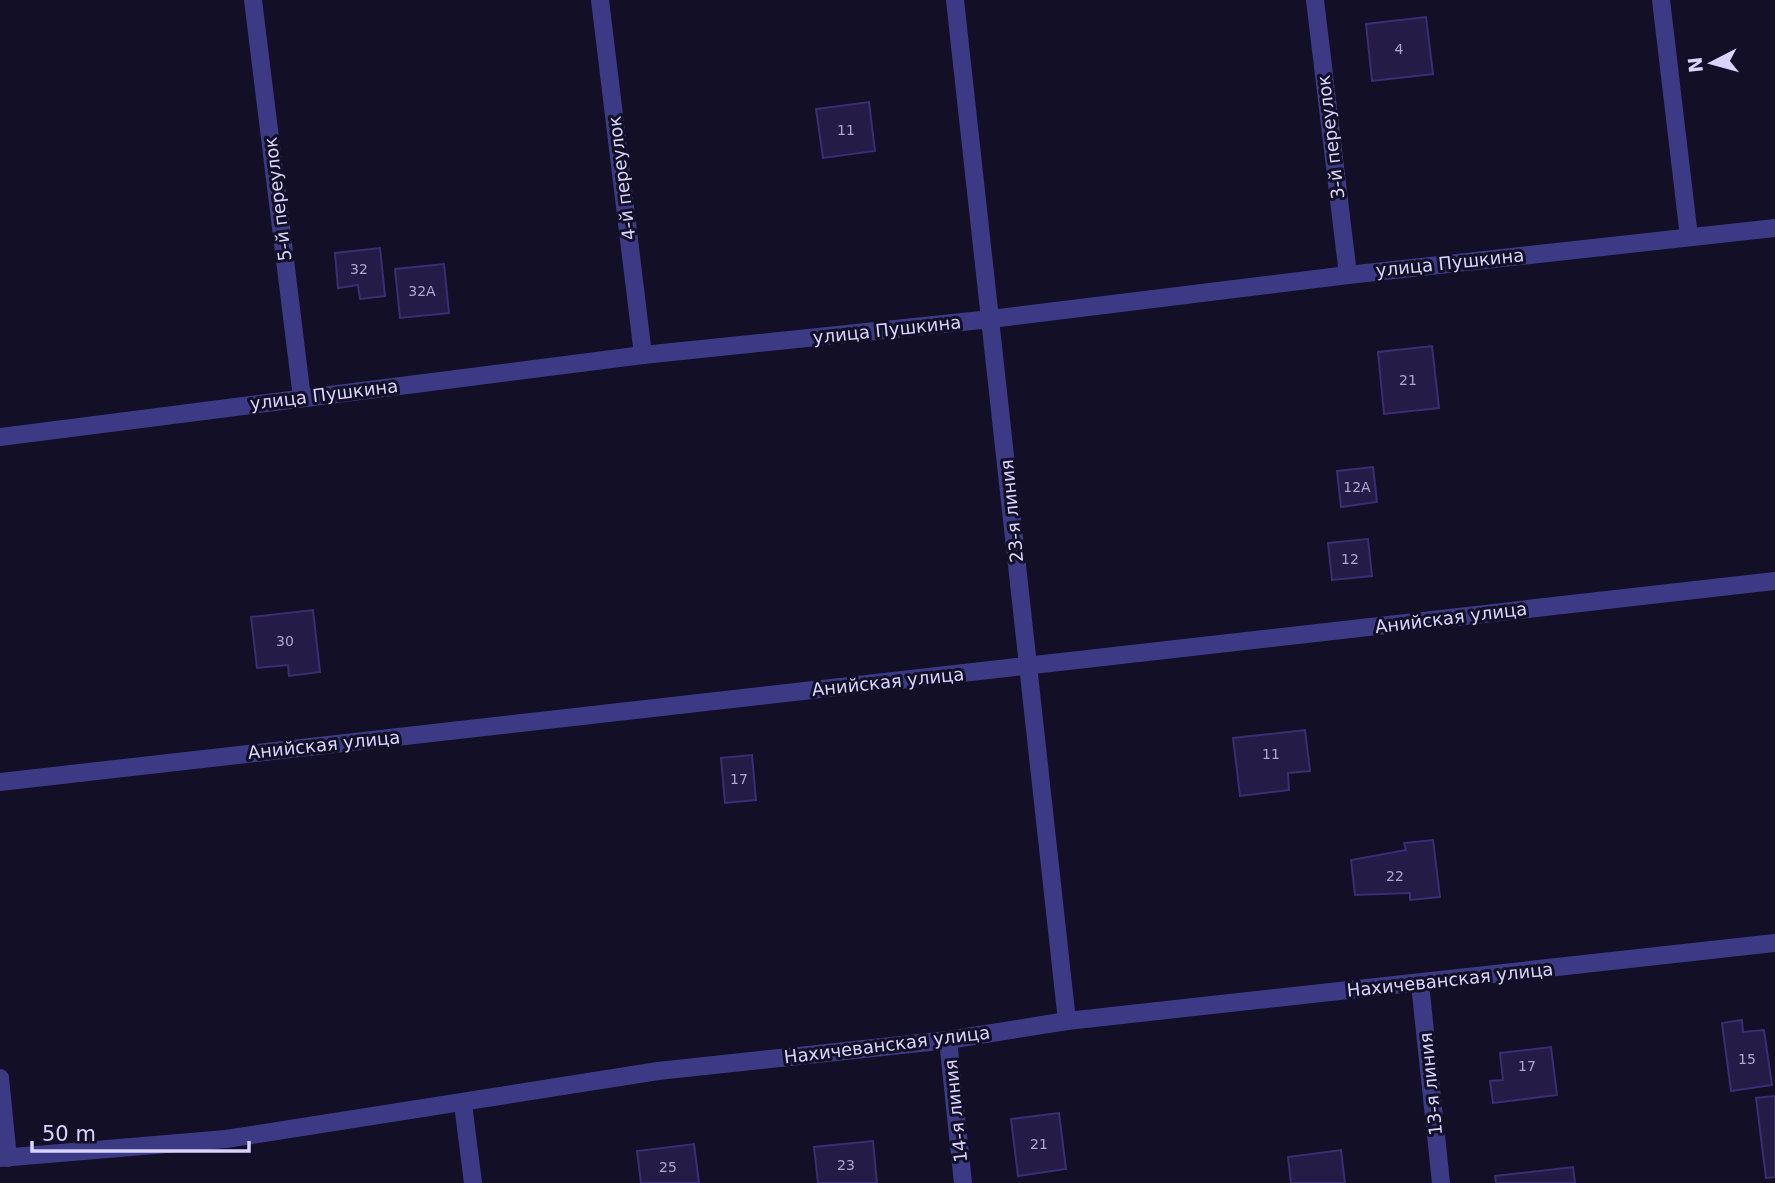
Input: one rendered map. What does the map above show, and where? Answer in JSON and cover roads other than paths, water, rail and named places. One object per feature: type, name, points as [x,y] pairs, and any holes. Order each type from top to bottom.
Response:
[{"type":"street","name":"5-й переулок","points":[[253,0],[302,398]]},
{"type":"street","name":"4-й переулок","points":[[600,0],[643,355]]},
{"type":"street","name":"23-я линия","points":[[955,0],[1068,1021]]},
{"type":"street","name":"3-й переулок","points":[[1315,0],[1348,275]]},
{"type":"street","points":[[1661,0],[1689,237]]},
{"type":"street","name":"улица Пушкина","points":[[0,437],[643,355],[991,319],[1348,275],[1775,228]]},
{"type":"street","name":"Анийская улица","points":[[0,782],[1775,581]]},
{"type":"street","name":"Нахичеванская улица","points":[[4,1158],[226,1139],[463,1104],[526,1090],[597,1079],[948,1040],[1068,1021],[1775,943]]},
{"type":"street","name":"13-я линия","points":[[1420,984],[1441,1183]]},
{"type":"street","name":"14-я линия","points":[[948,1040],[964,1183]]},
{"type":"street","points":[[0,1078],[4,1158]]},
{"type":"street","points":[[463,1104],[473,1183]]}]
